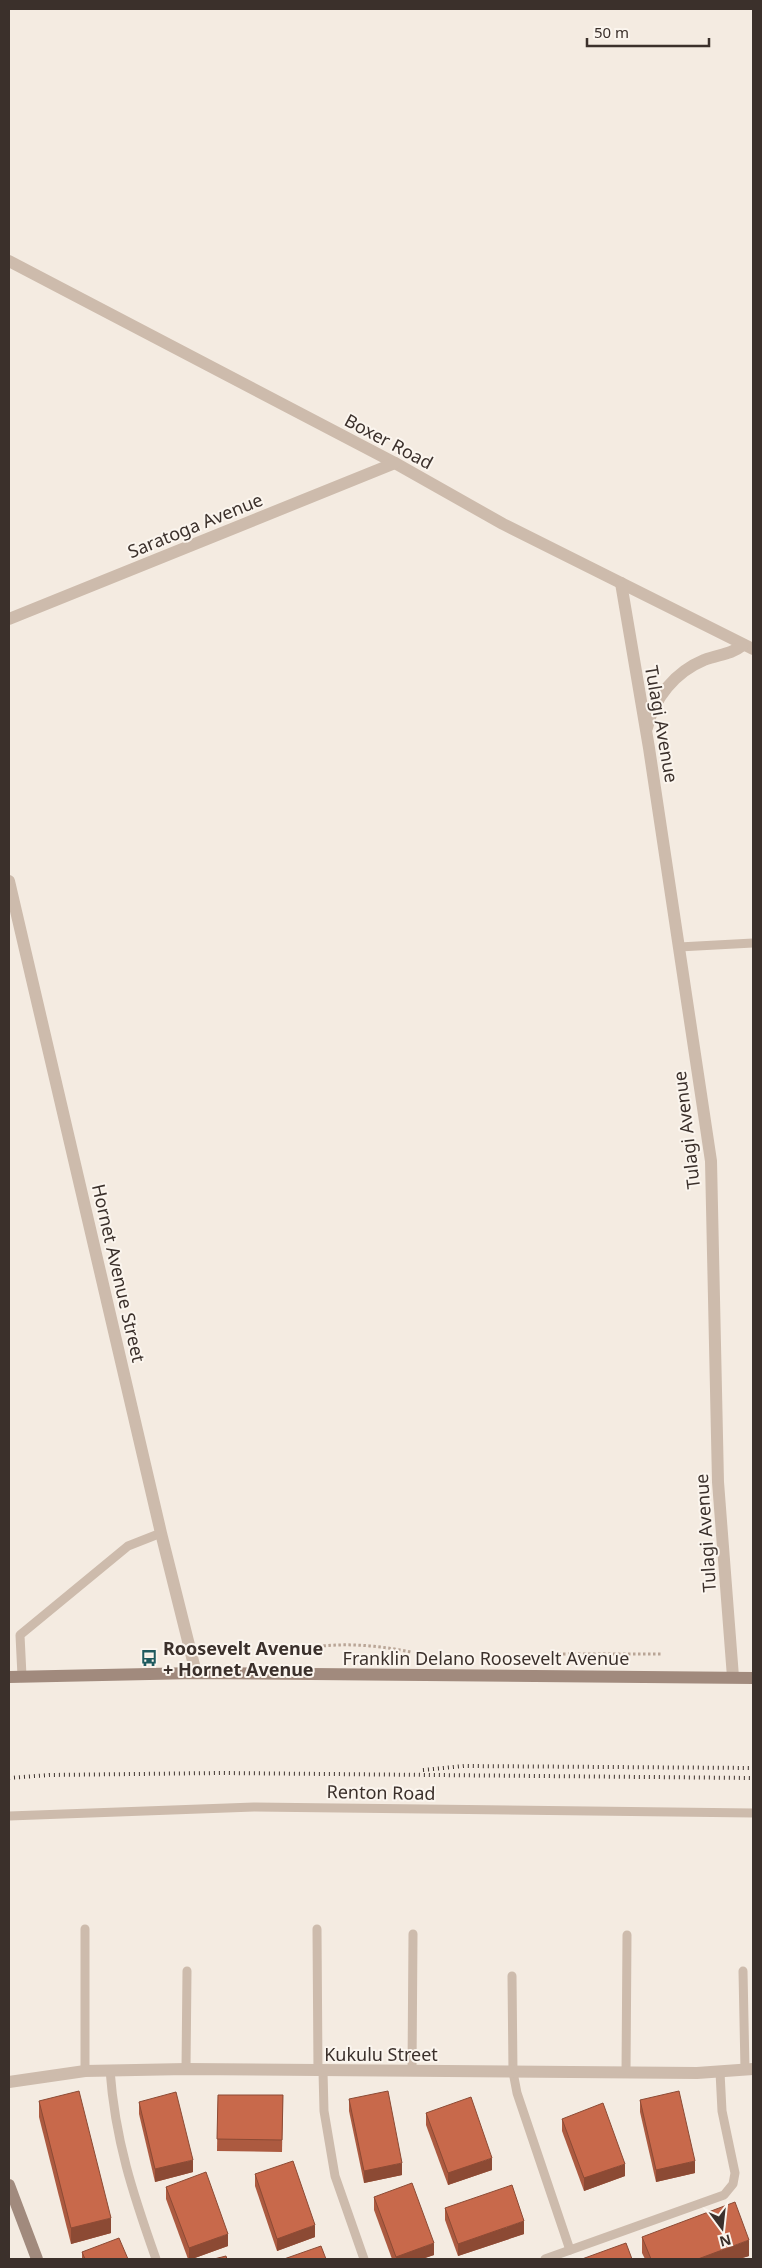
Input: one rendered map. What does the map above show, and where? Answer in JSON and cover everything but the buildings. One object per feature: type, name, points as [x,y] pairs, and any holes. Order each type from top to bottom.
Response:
[{"type":"main road","name":"Franklin Delano Roosevelt Avenue","points":[[9,1676],[196,1673],[753,1678]]},
{"type":"main road","points":[[9,2184],[37,2259]]},
{"type":"street","name":"Boxer Road","points":[[9,261],[395,463],[503,524],[748,647]]},
{"type":"street","name":"Saratoga Avenue","points":[[9,619],[395,463]]},
{"type":"street","name":"Tulagi Avenue","points":[[621,583],[646,733],[711,1161],[718,1482],[733,1677]]},
{"type":"street","points":[[646,733],[649,720],[662,694],[680,674],[704,660],[748,647]]},
{"type":"street","name":"Hornet Avenue Street","points":[[9,881],[161,1533],[196,1673]]},
{"type":"street","name":"Kukulu Street","points":[[9,2082],[85,2071],[110,2070],[626,2073],[720,2072],[749,2069]]},
{"type":"lane","points":[[679,946],[753,943]]},
{"type":"lane","points":[[22,1676],[20,1634],[128,1546],[161,1533]]},
{"type":"lane","name":"Renton Road","points":[[9,1816],[254,1807],[753,1813]]},
{"type":"lane","points":[[85,1929],[85,2071]]},
{"type":"lane","points":[[318,1929],[320,2071],[324,2112],[335,2176],[364,2259]]},
{"type":"lane","points":[[412,2071],[413,1934]]},
{"type":"lane","points":[[626,2073],[627,1934]]},
{"type":"lane","points":[[186,2069],[187,1971]]},
{"type":"lane","points":[[743,1971],[749,2069]]},
{"type":"lane","points":[[512,1976],[513,2072],[517,2093],[570,2250]]},
{"type":"lane","points":[[110,2070],[112,2105],[122,2157],[156,2259]]},
{"type":"lane","points":[[545,2259],[724,2195],[729,2190],[733,2184],[735,2173],[722,2110],[720,2072]]},
{"type":"path","points":[[289,1652],[308,1647],[338,1644],[383,1646],[411,1652]]},
{"type":"path","points":[[558,1654],[663,1654]]},
{"type":"railway","points":[[423,1770],[464,1766],[753,1768]]},
{"type":"railway","points":[[9,1778],[49,1775],[221,1773],[753,1778]]},
{"type":"place","name":"Roosevelt Avenue + Hornet Avenue","points":[[149,1658]]}]
